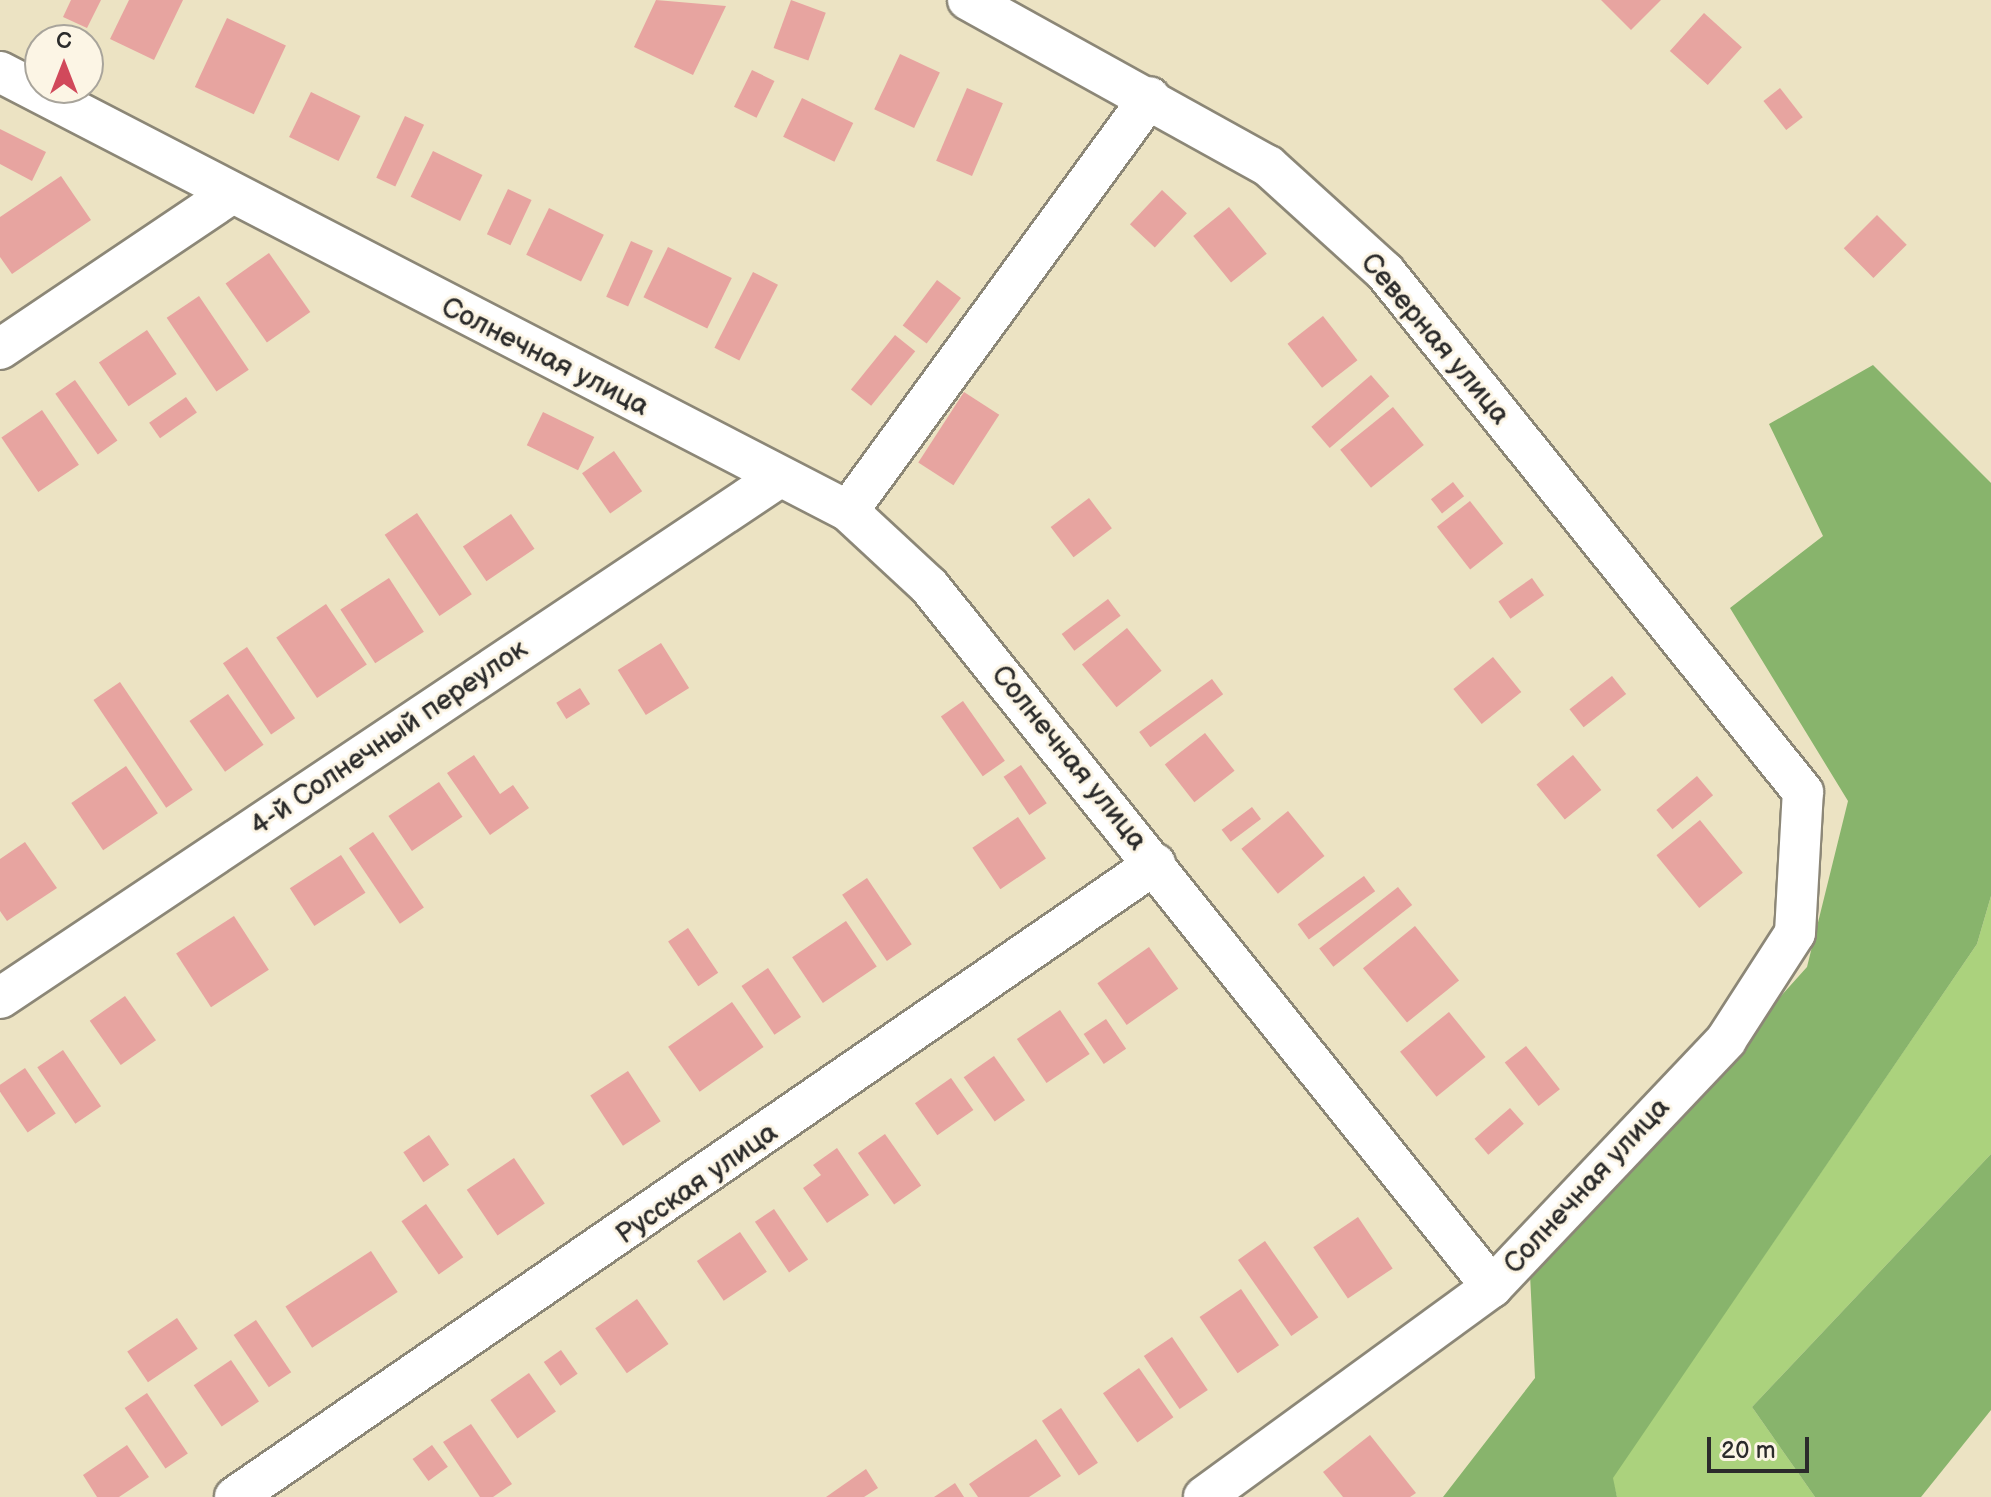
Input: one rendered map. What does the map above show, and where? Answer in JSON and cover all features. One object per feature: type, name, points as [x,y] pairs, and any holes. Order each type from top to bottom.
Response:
[{"type":"street","name":"Северная улица","points":[[968,0],[1150,97],[1268,166],[1385,272],[1803,792]]},
{"type":"street","name":"Солнечная улица","points":[[0,72],[778,478],[848,511],[929,586],[1492,1287],[1726,1040],[1795,933],[1803,792]]},
{"type":"street","points":[[848,511],[1150,97]]},
{"type":"street","points":[[0,349],[231,194]]},
{"type":"street","name":"4-й Солнечный переулок","points":[[0,998],[778,478]]},
{"type":"street","name":"Русская улица","points":[[235,1497],[1155,864]]},
{"type":"street","points":[[1204,1497],[1492,1287]]},
{"type":"green space","points":[[1873,365],[1991,483],[1991,896],[1977,944],[1613,1478],[1617,1497],[1443,1497],[1535,1378],[1530,1274],[1807,967],[1848,801],[1730,608],[1823,536],[1769,424]]},
{"type":"green space","points":[[1991,896],[1991,1154],[1752,1407],[1815,1497],[1617,1497],[1612,1478],[1977,944]]},
{"type":"green space","points":[[1991,1154],[1991,1410],[1921,1497],[1815,1497],[1752,1407]]},
{"type":"building","points":[[71,0],[101,0],[89,24],[78,24],[63,17]]},
{"type":"building","points":[[129,0],[183,0],[154,60],[110,39]]},
{"type":"building","points":[[656,0],[726,6],[693,75],[634,47]]},
{"type":"building","points":[[791,0],[826,13],[808,61],[774,48]]},
{"type":"building","points":[[1601,0],[1661,0],[1631,30]]},
{"type":"building","points":[[1704,13],[1742,47],[1708,85],[1670,51]]},
{"type":"building","points":[[227,18],[286,45],[254,114],[195,87]]},
{"type":"building","points":[[900,54],[940,73],[914,128],[874,109]]},
{"type":"building","points":[[752,70],[774,81],[756,118],[734,107]]},
{"type":"building","points":[[967,88],[1003,103],[972,176],[936,161]]},
{"type":"building","points":[[1780,88],[1803,117],[1786,130],[1763,101]]},
{"type":"building","points":[[311,92],[360,116],[339,161],[289,137]]},
{"type":"building","points":[[802,98],[853,123],[834,162],[783,137]]},
{"type":"building","points":[[405,116],[424,125],[395,187],[376,178]]},
{"type":"building","points":[[0,129],[46,152],[32,181],[0,164]]},
{"type":"building","points":[[433,151],[482,175],[460,221],[411,197]]},
{"type":"building","points":[[61,176],[91,220],[12,274],[0,257],[0,217]]},
{"type":"building","points":[[508,189],[532,200],[510,245],[487,234]]},
{"type":"building","points":[[1162,190],[1187,213],[1155,248],[1130,224]]},
{"type":"building","points":[[1229,207],[1267,254],[1231,283],[1193,236]]},
{"type":"building","points":[[549,208],[604,235],[581,281],[526,255]]},
{"type":"building","points":[[1877,215],[1907,245],[1873,278],[1844,248]]},
{"type":"building","points":[[631,241],[653,251],[628,306],[606,297]]},
{"type":"building","points":[[668,247],[732,278],[707,328],[643,297]]},
{"type":"building","points":[[269,253],[310,312],[267,342],[226,283]]},
{"type":"building","points":[[753,272],[778,285],[739,360],[714,348]]},
{"type":"building","points":[[937,280],[961,298],[927,344],[903,326]]},
{"type":"building","points":[[199,296],[249,370],[216,392],[167,318]]},
{"type":"building","points":[[1323,316],[1357,360],[1322,388],[1288,344]]},
{"type":"building","points":[[147,330],[177,374],[129,406],[99,362]]},
{"type":"building","points":[[895,335],[915,351],[871,406],[851,389]]},
{"type":"building","points":[[1371,375],[1389,396],[1330,448],[1311,427]]},
{"type":"building","points":[[75,380],[117,441],[98,454],[55,394]]},
{"type":"building","points":[[964,392],[999,415],[953,485],[918,462]]},
{"type":"building","points":[[186,397],[197,413],[160,438],[149,423]]},
{"type":"building","points":[[1393,407],[1424,445],[1371,488],[1340,450]]},
{"type":"building","points":[[42,410],[79,465],[38,492],[1,437]]},
{"type":"building","points":[[543,412],[594,437],[578,470],[527,445]]},
{"type":"building","points":[[614,451],[642,491],[610,514],[582,473]]},
{"type":"building","points":[[1453,482],[1464,496],[1442,513],[1431,499]]},
{"type":"building","points":[[1089,498],[1112,528],[1074,557],[1051,527]]},
{"type":"building","points":[[1470,501],[1503,544],[1470,569],[1437,527]]},
{"type":"building","points":[[417,513],[472,594],[439,616],[385,535]]},
{"type":"building","points":[[511,514],[534,549],[486,581],[463,546]]},
{"type":"building","points":[[389,578],[424,632],[375,663],[340,610]]},
{"type":"building","points":[[1532,578],[1544,595],[1510,619],[1498,602]]},
{"type":"building","points":[[1108,599],[1121,616],[1074,651],[1062,634]]},
{"type":"building","points":[[326,604],[367,665],[317,698],[276,638]]},
{"type":"building","points":[[1127,628],[1162,671],[1117,707],[1082,665]]},
{"type":"building","points":[[661,643],[689,688],[646,715],[618,670]]},
{"type":"building","points":[[247,647],[295,718],[271,735],[223,663]]},
{"type":"building","points":[[1493,657],[1521,692],[1482,724],[1453,689]]},
{"type":"building","points":[[1612,676],[1626,694],[1584,727],[1569,709]]},
{"type":"building","points":[[1212,679],[1223,694],[1150,747],[1139,732]]},
{"type":"building","points":[[120,682],[193,790],[166,808],[93,700]]},
{"type":"building","points":[[580,688],[590,704],[566,719],[556,703]]},
{"type":"building","points":[[228,694],[264,745],[225,772],[189,721]]},
{"type":"building","points":[[963,701],[1005,761],[983,776],[941,716]]},
{"type":"building","points":[[1205,733],[1235,771],[1194,802],[1165,764]]},
{"type":"building","points":[[474,755],[500,794],[513,785],[529,808],[490,835],[447,773]]},
{"type":"building","points":[[1573,755],[1601,790],[1565,820],[1536,785]]},
{"type":"building","points":[[1021,765],[1047,803],[1029,815],[1004,777]]},
{"type":"building","points":[[126,766],[158,813],[103,850],[71,803]]},
{"type":"building","points":[[1697,776],[1713,795],[1672,829],[1656,810]]},
{"type":"building","points":[[439,782],[462,817],[412,851],[388,816]]},
{"type":"building","points":[[1252,807],[1261,819],[1231,842],[1222,830]]},
{"type":"building","points":[[1288,811],[1325,856],[1278,894],[1241,849]]},
{"type":"building","points":[[1018,817],[1046,858],[1000,889],[972,848]]},
{"type":"building","points":[[1700,820],[1743,873],[1699,908],[1656,855]]},
{"type":"building","points":[[373,832],[424,907],[400,924],[349,848]]},
{"type":"building","points":[[25,842],[57,888],[7,921],[0,911],[0,859]]},
{"type":"building","points":[[341,855],[366,893],[314,926],[290,888]]},
{"type":"building","points":[[1364,876],[1375,891],[1309,940],[1298,924]]},
{"type":"building","points":[[867,878],[912,944],[887,961],[842,895]]},
{"type":"building","points":[[1398,887],[1412,905],[1333,967],[1319,949]]},
{"type":"building","points":[[234,916],[269,970],[211,1007],[176,954]]},
{"type":"building","points":[[846,921],[877,967],[823,1003],[792,957]]},
{"type":"building","points":[[1415,926],[1459,980],[1407,1023],[1363,968]]},
{"type":"building","points":[[688,928],[718,973],[698,986],[668,941]]},
{"type":"building","points":[[1149,947],[1178,989],[1127,1025],[1097,983]]},
{"type":"building","points":[[768,968],[801,1017],[774,1035],[741,986]]},
{"type":"building","points":[[125,996],[156,1040],[121,1065],[90,1021]]},
{"type":"building","points":[[732,1002],[764,1047],[700,1092],[668,1047]]},
{"type":"building","points":[[1060,1010],[1090,1054],[1047,1083],[1017,1039]]},
{"type":"building","points":[[1449,1012],[1486,1057],[1437,1097],[1400,1052]]},
{"type":"building","points":[[1106,1019],[1126,1049],[1104,1064],[1084,1034]]},
{"type":"building","points":[[1526,1046],[1560,1089],[1539,1106],[1505,1063]]},
{"type":"building","points":[[63,1050],[101,1106],[75,1124],[37,1067]]},
{"type":"building","points":[[994,1056],[1025,1100],[995,1121],[964,1077]]},
{"type":"building","points":[[25,1068],[56,1114],[28,1133],[0,1092],[0,1085]]},
{"type":"building","points":[[628,1071],[661,1121],[623,1146],[590,1096]]},
{"type":"building","points":[[951,1078],[973,1110],[937,1135],[915,1103]]},
{"type":"building","points":[[1510,1108],[1524,1124],[1488,1155],[1475,1139]]},
{"type":"building","points":[[885,1134],[921,1186],[894,1205],[858,1153]]},
{"type":"building","points":[[429,1135],[449,1165],[423,1182],[403,1152]]},
{"type":"building","points":[[837,1148],[869,1195],[827,1223],[803,1188],[821,1175],[813,1165]]},
{"type":"building","points":[[514,1158],[545,1204],[498,1235],[467,1190]]},
{"type":"building","points":[[426,1204],[463,1257],[439,1274],[401,1221]]},
{"type":"building","points":[[774,1209],[808,1260],[789,1272],[755,1222]]},
{"type":"building","points":[[1358,1217],[1393,1268],[1348,1299],[1313,1247]]},
{"type":"building","points":[[740,1232],[767,1272],[724,1301],[697,1261]]},
{"type":"building","points":[[1265,1241],[1318,1317],[1291,1336],[1238,1260]]},
{"type":"building","points":[[371,1251],[398,1292],[312,1348],[285,1307]]},
{"type":"building","points":[[1241,1289],[1279,1345],[1238,1373],[1200,1317]]},
{"type":"building","points":[[637,1299],[669,1344],[627,1373],[595,1328]]},
{"type":"building","points":[[177,1318],[198,1349],[148,1382],[127,1352]]},
{"type":"building","points":[[256,1320],[291,1372],[269,1387],[234,1335]]},
{"type":"building","points":[[1172,1337],[1208,1390],[1180,1409],[1144,1356]]},
{"type":"building","points":[[561,1350],[578,1374],[560,1386],[544,1362]]},
{"type":"building","points":[[231,1360],[259,1401],[222,1427],[194,1385]]},
{"type":"building","points":[[1139,1368],[1173,1417],[1137,1442],[1103,1393]]},
{"type":"building","points":[[529,1373],[556,1412],[517,1438],[490,1400]]},
{"type":"building","points":[[147,1393],[188,1454],[165,1469],[125,1408]]},
{"type":"building","points":[[1061,1408],[1098,1463],[1079,1476],[1042,1421]]},
{"type":"building","points":[[471,1424],[512,1484],[493,1497],[480,1497],[443,1442]]},
{"type":"building","points":[[1370,1435],[1416,1493],[1410,1497],[1343,1497],[1323,1472]]},
{"type":"building","points":[[1036,1439],[1061,1476],[1029,1497],[978,1497],[969,1484]]},
{"type":"building","points":[[127,1445],[149,1477],[119,1497],[97,1497],[83,1475]]},
{"type":"building","points":[[432,1445],[448,1467],[428,1481],[413,1459]]},
{"type":"building","points":[[866,1469],[878,1488],[864,1497],[826,1497]]},
{"type":"building","points":[[955,1483],[964,1497],[934,1497]]}]
